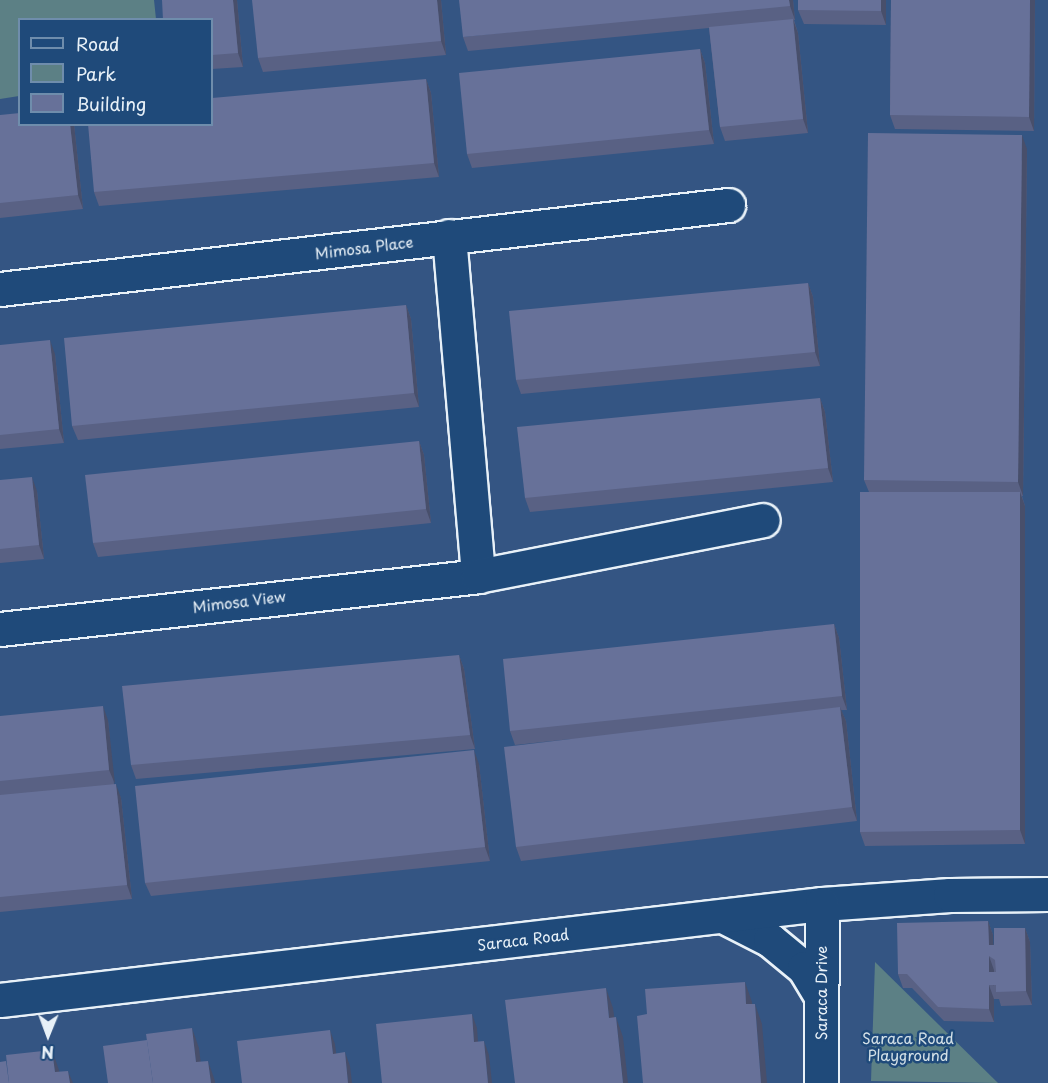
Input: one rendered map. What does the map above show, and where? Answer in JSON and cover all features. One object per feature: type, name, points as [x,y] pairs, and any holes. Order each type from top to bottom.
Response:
[{"type":"street","name":"Mimosa Place","points":[[0,289],[728,205]]},
{"type":"street","points":[[449,236],[478,576]]},
{"type":"street","name":"Mimosa View","points":[[0,629],[478,576],[763,520]]},
{"type":"street","name":"Saraca Road","points":[[0,1000],[822,904],[950,895],[1048,894]]},
{"type":"street","name":"Saraca Drive","points":[[820,1083],[822,904]]},
{"type":"street","points":[[723,916],[770,940],[804,968],[820,995]]},
{"type":"green space","points":[[0,0],[154,0],[156,18],[18,18],[18,96],[0,99]]},
{"type":"green space","name":"Saraca Road Playground","points":[[875,962],[998,1083],[871,1081]]},
{"type":"building","points":[[162,0],[233,0],[238,53],[213,55],[213,18],[163,18]]},
{"type":"building","points":[[252,0],[437,0],[441,41],[258,58]]},
{"type":"building","points":[[459,0],[789,0],[790,6],[463,37]]},
{"type":"building","points":[[798,0],[881,0],[881,11],[798,10]]},
{"type":"building","points":[[891,0],[1030,0],[1029,117],[890,115]]},
{"type":"building","points":[[793,19],[803,119],[720,127],[709,27]]},
{"type":"building","points":[[700,49],[709,130],[467,154],[459,73]]},
{"type":"building","points":[[426,79],[434,163],[94,192],[88,126],[213,126],[213,98]]},
{"type":"building","points":[[18,113],[18,126],[70,126],[78,195],[0,203],[0,115]]},
{"type":"building","points":[[868,133],[1022,135],[1018,482],[864,480]]},
{"type":"building","points":[[808,283],[815,352],[516,380],[509,311]]},
{"type":"building","points":[[406,305],[414,393],[72,426],[64,338]]},
{"type":"building","points":[[50,340],[59,429],[0,435],[0,345]]},
{"type":"building","points":[[820,398],[828,468],[525,498],[517,427]]},
{"type":"building","points":[[419,441],[426,509],[93,543],[85,475]]},
{"type":"building","points":[[32,477],[39,545],[0,549],[0,480]]},
{"type":"building","points":[[860,492],[1020,492],[1020,830],[860,832]]},
{"type":"building","points":[[834,624],[842,696],[510,731],[503,659]]},
{"type":"building","points":[[459,655],[470,735],[131,765],[122,686]]},
{"type":"building","points":[[103,706],[109,770],[0,781],[0,716]]},
{"type":"building","points":[[840,707],[852,807],[516,847],[504,747]]},
{"type":"building","points":[[474,750],[485,847],[145,883],[135,786]]},
{"type":"building","points":[[116,784],[127,885],[0,897],[0,795]]},
{"type":"building","points":[[988,921],[989,945],[994,945],[994,928],[1025,928],[1026,991],[996,992],[996,985],[989,985],[989,1009],[938,1007],[907,974],[898,974],[897,923]],"holes":[[[989,956],[995,960],[996,972],[989,972]]]},
{"type":"building","points":[[745,982],[746,1004],[755,1004],[761,1083],[643,1083],[637,1016],[647,1014],[645,989]]},
{"type":"building","points":[[606,988],[609,1018],[616,1017],[623,1083],[515,1083],[505,1000]]},
{"type":"building","points":[[472,1014],[474,1042],[484,1041],[488,1083],[382,1083],[376,1024]]},
{"type":"building","points":[[192,1028],[196,1062],[208,1061],[211,1083],[153,1083],[146,1034]]},
{"type":"building","points":[[330,1030],[333,1054],[345,1052],[348,1083],[242,1083],[237,1041]]},
{"type":"building","points":[[147,1040],[153,1083],[108,1083],[103,1046]]},
{"type":"building","points":[[52,1050],[55,1072],[68,1071],[70,1083],[9,1083],[6,1055]]},
{"type":"building","points":[[6,1061],[9,1083],[0,1083],[0,1062]]}]
